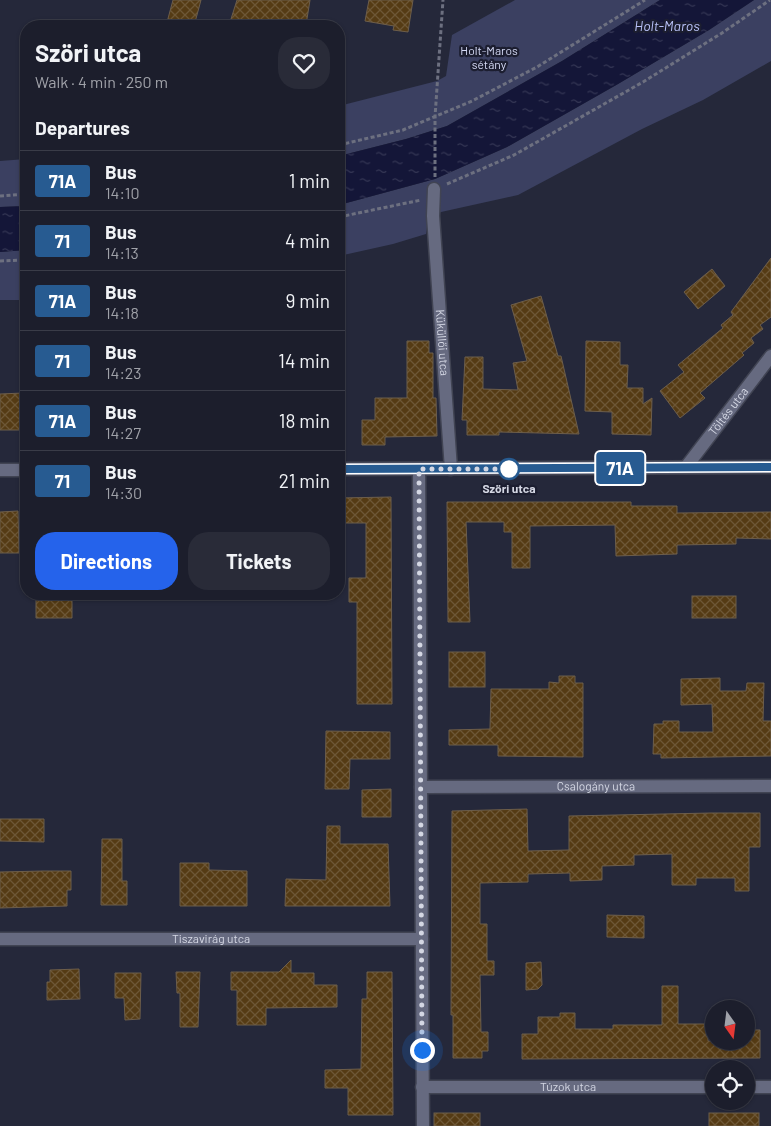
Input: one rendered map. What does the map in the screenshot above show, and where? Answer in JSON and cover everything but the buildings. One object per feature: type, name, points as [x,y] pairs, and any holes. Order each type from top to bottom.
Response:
[{"type":"street","name":"Küküllői utca","points":[[438,184],[433,216],[451,469]]},
{"type":"street","name":"Töltés utca","points":[[686,467],[771,356]]},
{"type":"street","points":[[345,469],[771,467]]},
{"type":"street","points":[[419,469],[422,1126]]},
{"type":"street","points":[[0,470],[20,470]]},
{"type":"street","name":"Csalogány utca","points":[[421,787],[771,786]]},
{"type":"street","name":"Tiszavirág utca","points":[[0,939],[422,939]]},
{"type":"street","name":"Túzok utca","points":[[422,1087],[705,1087]]},
{"type":"street","points":[[755,1087],[771,1087]]},
{"type":"path","points":[[438,184],[435,117],[443,0]]},
{"type":"path","points":[[345,143],[403,130],[472,101],[537,67],[644,0]]},
{"type":"path","points":[[345,217],[428,198],[438,184],[514,155],[643,82],[722,33],[770,0]]},
{"type":"path","points":[[0,196],[20,194]]},
{"type":"path","points":[[0,261],[20,260]]},
{"type":"green space","name":"Holt-Maros sétány","points":[[515,0],[660,0],[562,61],[447,126],[345,154],[345,104],[437,81],[446,76],[452,35]]},
{"type":"green space","points":[[754,0],[771,0],[771,61],[703,100],[642,129],[518,195],[441,212],[428,220],[426,234],[393,244],[345,255],[345,203],[435,179],[507,147],[709,30]]},
{"type":"green space","points":[[20,159],[20,206],[0,207],[0,161]]},
{"type":"green space","points":[[20,250],[20,300],[0,300],[0,252]]},
{"type":"water","name":"Holt-Maros","points":[[660,0],[754,0],[709,30],[507,147],[435,179],[345,203],[345,154],[447,126],[562,61]]},
{"type":"water","points":[[20,206],[20,250],[0,252],[0,207]]},
{"type":"bus line","name":"71A","points":[[345,469],[771,467]]},
{"type":"place","name":"Szöri utca","points":[[509,469]]},
{"type":"route","points":[[422,1050],[419,469],[509,469]]}]
